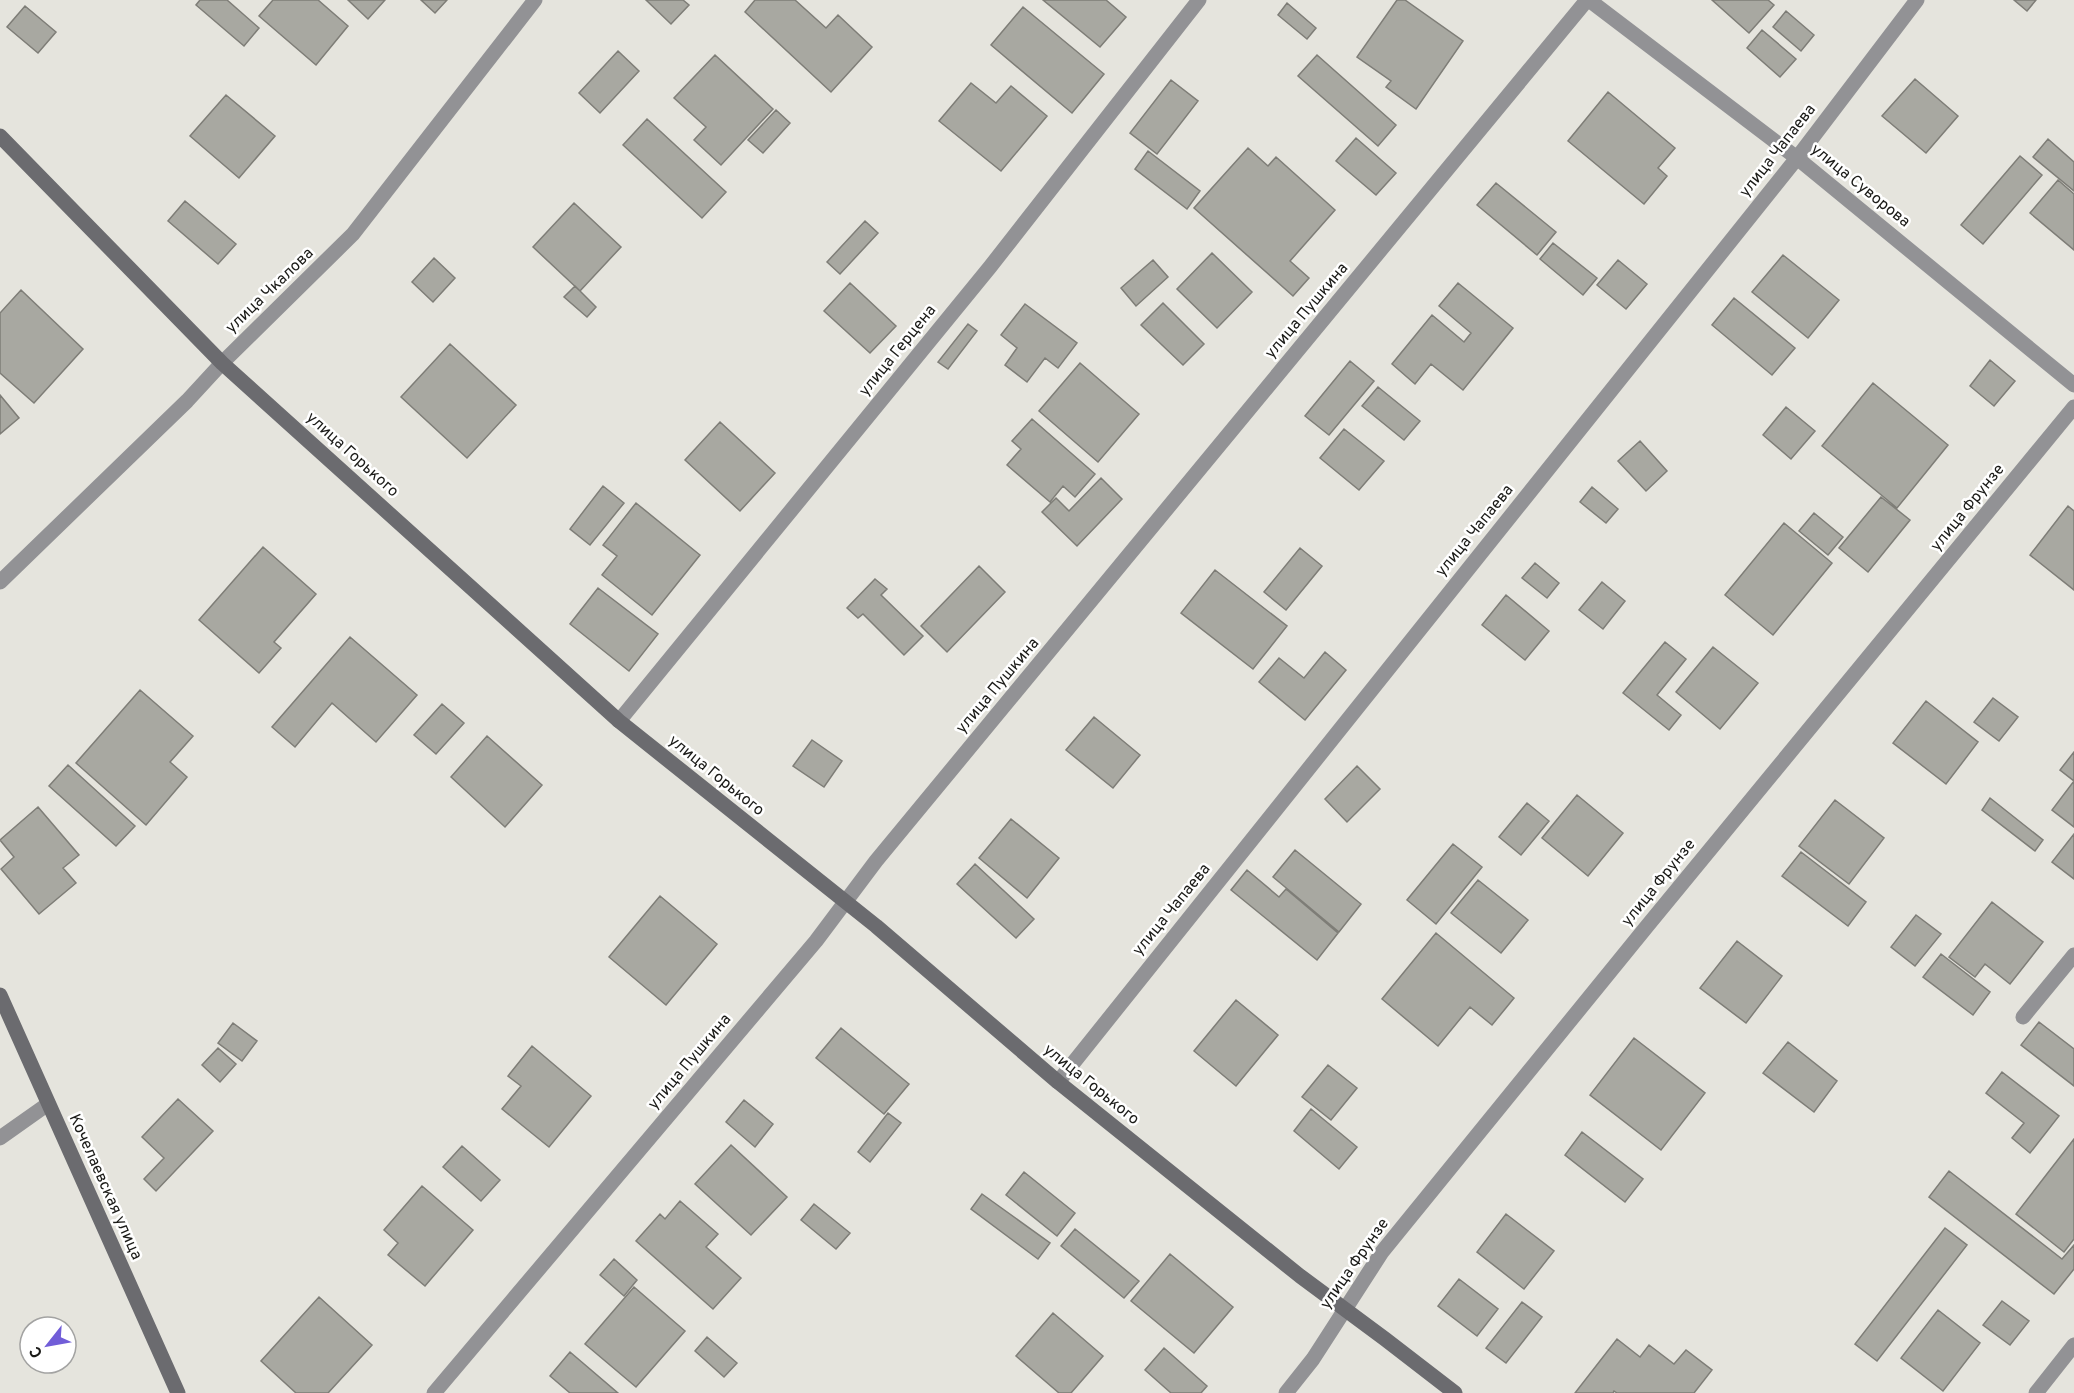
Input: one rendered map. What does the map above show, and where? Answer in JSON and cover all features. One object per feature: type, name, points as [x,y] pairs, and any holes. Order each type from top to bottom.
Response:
[{"type":"main road","name":"улица Горького","points":[[0,136],[222,363],[619,721],[846,903],[1058,1082],[1300,1276],[1455,1393]]},
{"type":"main road","name":"Кочелаевская улица","points":[[0,995],[178,1393]]},
{"type":"street","name":"улица Чкалова","points":[[0,582],[187,401],[222,363],[353,234],[535,0]]},
{"type":"street","name":"улица Герцена","points":[[619,721],[990,267],[1199,0]]},
{"type":"street","name":"улица Суворова","points":[[1588,0],[1797,158],[2074,385]]},
{"type":"street","name":"улица Пушкина","points":[[434,1393],[846,903],[876,861],[1588,0]]},
{"type":"street","name":"улица Чапаева","points":[[1058,1082],[1797,158],[1917,0]]},
{"type":"street","name":"улица Фрунзе","points":[[1286,1393],[1313,1359],[1390,1243],[2074,407]]},
{"type":"street","points":[[2023,1017],[2074,955]]},
{"type":"street","points":[[0,1138],[48,1104]]},
{"type":"street","points":[[2036,1393],[2074,1345]]},
{"type":"building","points":[[200,0],[227,0],[259,28],[244,46],[196,5]]},
{"type":"building","points":[[273,0],[318,0],[348,26],[316,65],[259,16]]},
{"type":"building","points":[[348,0],[385,0],[368,19]]},
{"type":"building","points":[[421,0],[447,0],[435,13]]},
{"type":"building","points":[[646,0],[683,0],[689,5],[671,24]]},
{"type":"building","points":[[755,0],[795,0],[826,28],[838,15],[872,47],[831,92],[745,12]]},
{"type":"building","points":[[1043,0],[1106,0],[1126,17],[1100,47]]},
{"type":"building","points":[[1397,0],[1405,0],[1463,41],[1416,109],[1386,87],[1391,81],[1357,57]]},
{"type":"building","points":[[1712,0],[1768,0],[1774,5],[1749,33]]},
{"type":"building","points":[[2014,0],[2036,0],[2027,11]]},
{"type":"building","points":[[1287,3],[1316,28],[1307,39],[1278,15]]},
{"type":"building","points":[[25,6],[56,32],[38,53],[7,27]]},
{"type":"building","points":[[1023,7],[1104,74],[1072,113],[991,45]]},
{"type":"building","points":[[1786,11],[1814,35],[1801,51],[1773,27]]},
{"type":"building","points":[[1762,30],[1796,59],[1780,77],[1747,48]]},
{"type":"building","points":[[618,51],[639,71],[600,113],[579,93]]},
{"type":"building","points":[[715,55],[773,109],[721,165],[694,140],[706,127],[674,98]]},
{"type":"building","points":[[1317,55],[1396,125],[1378,146],[1298,76]]},
{"type":"building","points":[[1915,79],[1958,116],[1926,153],[1882,116]]},
{"type":"building","points":[[1171,80],[1198,101],[1157,154],[1130,133]]},
{"type":"building","points":[[971,83],[996,103],[1011,86],[1047,116],[1001,171],[939,121]]},
{"type":"building","points":[[1608,92],[1675,148],[1658,168],[1667,176],[1644,204],[1568,141]]},
{"type":"building","points":[[226,95],[275,136],[239,178],[190,136]]},
{"type":"building","points":[[776,110],[790,123],[763,153],[748,140]]},
{"type":"building","points":[[647,119],[726,192],[702,218],[623,145]]},
{"type":"building","points":[[1356,138],[1396,173],[1376,195],[1336,161]]},
{"type":"building","points":[[2048,139],[2074,162],[2074,191],[2033,157]]},
{"type":"building","points":[[1248,148],[1268,166],[1276,157],[1335,210],[1290,261],[1309,278],[1293,296],[1194,208]]},
{"type":"building","points":[[1148,151],[1200,191],[1187,209],[1135,169]]},
{"type":"building","points":[[2020,156],[2042,175],[1983,244],[1961,225]]},
{"type":"building","points":[[2058,180],[2074,194],[2074,250],[2030,213]]},
{"type":"building","points":[[1496,183],[1556,232],[1537,255],[1477,205]]},
{"type":"building","points":[[185,201],[236,244],[218,264],[168,221]]},
{"type":"building","points":[[574,203],[621,247],[580,291],[533,247]]},
{"type":"building","points":[[865,221],[878,233],[840,274],[827,262]]},
{"type":"building","points":[[1553,243],[1597,278],[1583,295],[1540,259]]},
{"type":"building","points":[[1212,253],[1252,292],[1217,328],[1177,289]]},
{"type":"building","points":[[1783,255],[1839,300],[1808,338],[1752,292]]},
{"type":"building","points":[[434,258],[455,278],[433,302],[412,282]]},
{"type":"building","points":[[1153,260],[1168,277],[1136,306],[1121,288]]},
{"type":"building","points":[[1618,260],[1647,284],[1626,309],[1597,285]]},
{"type":"building","points":[[850,283],[896,326],[870,353],[824,311]]},
{"type":"building","points":[[1458,283],[1513,328],[1463,390],[1431,364],[1415,384],[1392,364],[1432,315],[1464,342],[1471,333],[1439,306]]},
{"type":"building","points":[[575,286],[596,307],[587,317],[564,297]]},
{"type":"building","points":[[21,290],[83,349],[34,403],[0,373],[0,313]]},
{"type":"building","points":[[1734,298],[1795,348],[1772,375],[1712,325]]},
{"type":"building","points":[[1163,303],[1204,344],[1183,365],[1141,325]]},
{"type":"building","points":[[1025,304],[1077,343],[1058,368],[1045,358],[1027,382],[1005,365],[1017,348],[1001,335]]},
{"type":"building","points":[[968,324],[977,331],[948,369],[938,362]]},
{"type":"building","points":[[450,344],[516,405],[467,458],[401,397]]},
{"type":"building","points":[[1990,360],[2015,381],[1994,406],[1970,386]]},
{"type":"building","points":[[1350,361],[1374,381],[1329,435],[1305,416]]},
{"type":"building","points":[[1080,363],[1139,414],[1098,462],[1039,411]]},
{"type":"building","points":[[1873,383],[1948,445],[1897,508],[1822,446]]},
{"type":"building","points":[[1378,387],[1420,421],[1404,440],[1362,406]]},
{"type":"building","points":[[0,395],[19,418],[0,434]]},
{"type":"building","points":[[1786,407],[1815,431],[1791,459],[1763,435]]},
{"type":"building","points":[[1032,419],[1095,474],[1075,497],[1063,486],[1050,502],[1007,465],[1021,449],[1012,441]]},
{"type":"building","points":[[720,422],[775,473],[740,511],[685,460]]},
{"type":"building","points":[[1344,429],[1384,461],[1359,490],[1320,458]]},
{"type":"building","points":[[1640,441],[1667,471],[1646,491],[1618,461]]},
{"type":"building","points":[[1101,478],[1122,499],[1077,546],[1042,512],[1056,498],[1069,511]]},
{"type":"building","points":[[603,486],[624,503],[590,545],[570,529]]},
{"type":"building","points":[[1592,487],[1618,509],[1606,523],[1580,502]]},
{"type":"building","points":[[1881,497],[1910,520],[1868,572],[1839,548]]},
{"type":"building","points":[[636,503],[700,555],[652,615],[602,575],[617,556],[603,545]]},
{"type":"building","points":[[2068,506],[2074,511],[2074,590],[2030,555]]},
{"type":"building","points":[[1814,513],[1843,537],[1828,555],[1799,531]]},
{"type":"building","points":[[1784,523],[1832,563],[1773,635],[1725,595]]},
{"type":"building","points":[[263,547],[316,594],[274,642],[281,648],[259,673],[199,620]]},
{"type":"building","points":[[1300,548],[1322,566],[1286,610],[1264,592]]},
{"type":"building","points":[[1535,563],[1559,583],[1547,598],[1522,578]]},
{"type":"building","points":[[979,566],[1005,592],[947,652],[921,626]]},
{"type":"building","points":[[1215,570],[1287,626],[1253,669],[1181,613]]},
{"type":"building","points":[[875,579],[887,589],[881,595],[923,636],[904,655],[863,614],[858,618],[847,608]]},
{"type":"building","points":[[1602,582],[1625,601],[1603,629],[1579,610]]},
{"type":"building","points":[[598,588],[658,634],[629,671],[570,624]]},
{"type":"building","points":[[1506,595],[1549,631],[1525,660],[1482,625]]},
{"type":"building","points":[[350,637],[417,695],[376,742],[332,703],[295,747],[272,727]]},
{"type":"building","points":[[1665,642],[1686,659],[1657,695],[1681,715],[1669,730],[1623,693]]},
{"type":"building","points":[[1713,647],[1758,683],[1720,729],[1676,692]]},
{"type":"building","points":[[1325,652],[1346,670],[1305,720],[1259,682],[1279,658],[1304,678]]},
{"type":"building","points":[[140,690],[193,736],[170,762],[187,777],[146,825],[76,763]]},
{"type":"building","points":[[1993,698],[2018,717],[1999,741],[1974,722]]},
{"type":"building","points":[[1926,701],[1978,742],[1946,784],[1893,743]]},
{"type":"building","points":[[442,704],[464,723],[436,754],[414,735]]},
{"type":"building","points":[[1094,717],[1140,755],[1113,788],[1066,750]]},
{"type":"building","points":[[487,736],[542,785],[505,827],[451,777]]},
{"type":"building","points":[[812,740],[842,761],[824,787],[793,766]]},
{"type":"building","points":[[2074,752],[2074,781],[2060,770]]},
{"type":"building","points":[[68,765],[135,826],[116,846],[49,786]]},
{"type":"building","points":[[1357,766],[1380,789],[1347,822],[1325,799]]},
{"type":"building","points":[[2074,781],[2074,827],[2052,810]]},
{"type":"building","points":[[1577,795],[1623,833],[1588,876],[1542,838]]},
{"type":"building","points":[[1990,798],[2043,840],[2035,851],[1982,810]]},
{"type":"building","points":[[1835,800],[1884,838],[1849,884],[1799,846]]},
{"type":"building","points":[[1527,803],[1549,821],[1521,855],[1499,837]]},
{"type":"building","points":[[38,807],[79,855],[63,868],[76,883],[39,914],[1,869],[14,857],[0,840]]},
{"type":"building","points":[[1011,819],[1059,858],[1027,898],[979,858]]},
{"type":"building","points":[[2074,834],[2074,879],[2052,862]]},
{"type":"building","points":[[1453,844],[1482,867],[1436,924],[1407,900]]},
{"type":"building","points":[[1295,850],[1361,904],[1339,932],[1273,877]]},
{"type":"building","points":[[1801,852],[1866,902],[1848,926],[1782,876]]},
{"type":"building","points":[[975,864],[1034,919],[1016,938],[957,884]]},
{"type":"building","points":[[1247,870],[1279,897],[1286,889],[1338,933],[1317,960],[1231,890]]},
{"type":"building","points":[[1478,880],[1528,920],[1501,953],[1451,913]]},
{"type":"building","points":[[660,896],[717,944],[666,1005],[609,957]]},
{"type":"building","points":[[1992,902],[2043,942],[2010,984],[1985,964],[1975,977],[1949,957]]},
{"type":"building","points":[[1916,915],[1941,934],[1915,966],[1891,947]]},
{"type":"building","points":[[1436,933],[1514,998],[1492,1025],[1470,1007],[1438,1046],[1382,999]]},
{"type":"building","points":[[1737,941],[1782,976],[1746,1023],[1700,988]]},
{"type":"building","points":[[1941,954],[1990,992],[1973,1015],[1923,977]]},
{"type":"building","points":[[1236,1000],[1278,1035],[1236,1086],[1194,1051]]},
{"type":"building","points":[[2039,1022],[2074,1049],[2074,1086],[2021,1045]]},
{"type":"building","points":[[233,1023],[257,1041],[242,1061],[218,1043]]},
{"type":"building","points":[[841,1028],[909,1084],[884,1114],[816,1058]]},
{"type":"building","points":[[1634,1038],[1705,1093],[1661,1150],[1590,1095]]},
{"type":"building","points":[[1788,1042],[1837,1081],[1814,1112],[1763,1073]]},
{"type":"building","points":[[532,1046],[591,1096],[549,1147],[502,1109],[521,1086],[508,1076]]},
{"type":"building","points":[[218,1048],[236,1064],[220,1082],[202,1065]]},
{"type":"building","points":[[1328,1065],[1357,1088],[1331,1120],[1302,1097]]},
{"type":"building","points":[[2002,1072],[2059,1116],[2030,1153],[2012,1138],[2024,1123],[1986,1093]]},
{"type":"building","points":[[178,1099],[213,1131],[156,1191],[144,1179],[164,1158],[142,1137]]},
{"type":"building","points":[[744,1100],[773,1124],[755,1147],[726,1122]]},
{"type":"building","points":[[1311,1109],[1357,1147],[1339,1169],[1294,1131]]},
{"type":"building","points":[[888,1113],[901,1123],[870,1162],[858,1152]]},
{"type":"building","points":[[1582,1132],[1643,1179],[1625,1202],[1565,1155]]},
{"type":"building","points":[[2074,1139],[2074,1239],[2064,1252],[2016,1214]]},
{"type":"building","points":[[731,1145],[787,1197],[751,1235],[695,1184]]},
{"type":"building","points":[[462,1146],[500,1180],[481,1201],[443,1167]]},
{"type":"building","points":[[1949,1171],[2062,1259],[2074,1245],[2074,1269],[2054,1294],[1929,1197]]},
{"type":"building","points":[[1024,1172],[1075,1213],[1057,1236],[1006,1195]]},
{"type":"building","points":[[422,1186],[473,1230],[425,1286],[388,1255],[398,1243],[384,1230]]},
{"type":"building","points":[[982,1194],[1050,1243],[1038,1259],[971,1209]]},
{"type":"building","points":[[680,1201],[718,1234],[706,1247],[741,1278],[713,1309],[636,1241],[660,1214],[665,1219]]},
{"type":"building","points":[[814,1204],[850,1233],[836,1249],[801,1220]]},
{"type":"building","points":[[1506,1214],[1554,1251],[1524,1289],[1477,1252]]},
{"type":"building","points":[[1945,1228],[1967,1245],[1877,1361],[1855,1344]]},
{"type":"building","points":[[1075,1229],[1139,1281],[1124,1298],[1061,1246]]},
{"type":"building","points":[[1170,1254],[1233,1307],[1194,1353],[1131,1301]]},
{"type":"building","points":[[614,1259],[637,1280],[624,1296],[600,1275]]},
{"type":"building","points":[[1459,1279],[1498,1309],[1477,1336],[1438,1306]]},
{"type":"building","points":[[634,1287],[685,1331],[636,1387],[585,1344]]},
{"type":"building","points":[[319,1297],[372,1345],[328,1393],[296,1393],[261,1361]]},
{"type":"building","points":[[2002,1301],[2029,1321],[2010,1345],[1983,1325]]},
{"type":"building","points":[[1522,1302],[1542,1317],[1506,1363],[1486,1348]]},
{"type":"building","points":[[1938,1310],[1980,1343],[1943,1391],[1901,1358]]},
{"type":"building","points":[[1053,1313],[1103,1356],[1071,1393],[1059,1393],[1016,1356]]},
{"type":"building","points":[[707,1337],[737,1363],[724,1377],[695,1351]]},
{"type":"building","points":[[1617,1339],[1640,1357],[1649,1345],[1674,1364],[1686,1350],[1712,1370],[1694,1393],[1617,1393],[1614,1391],[1613,1393],[1575,1393]]},
{"type":"building","points":[[1164,1348],[1207,1386],[1201,1393],[1171,1393],[1145,1370]]},
{"type":"building","points":[[570,1352],[618,1393],[570,1393],[550,1376]]}]
